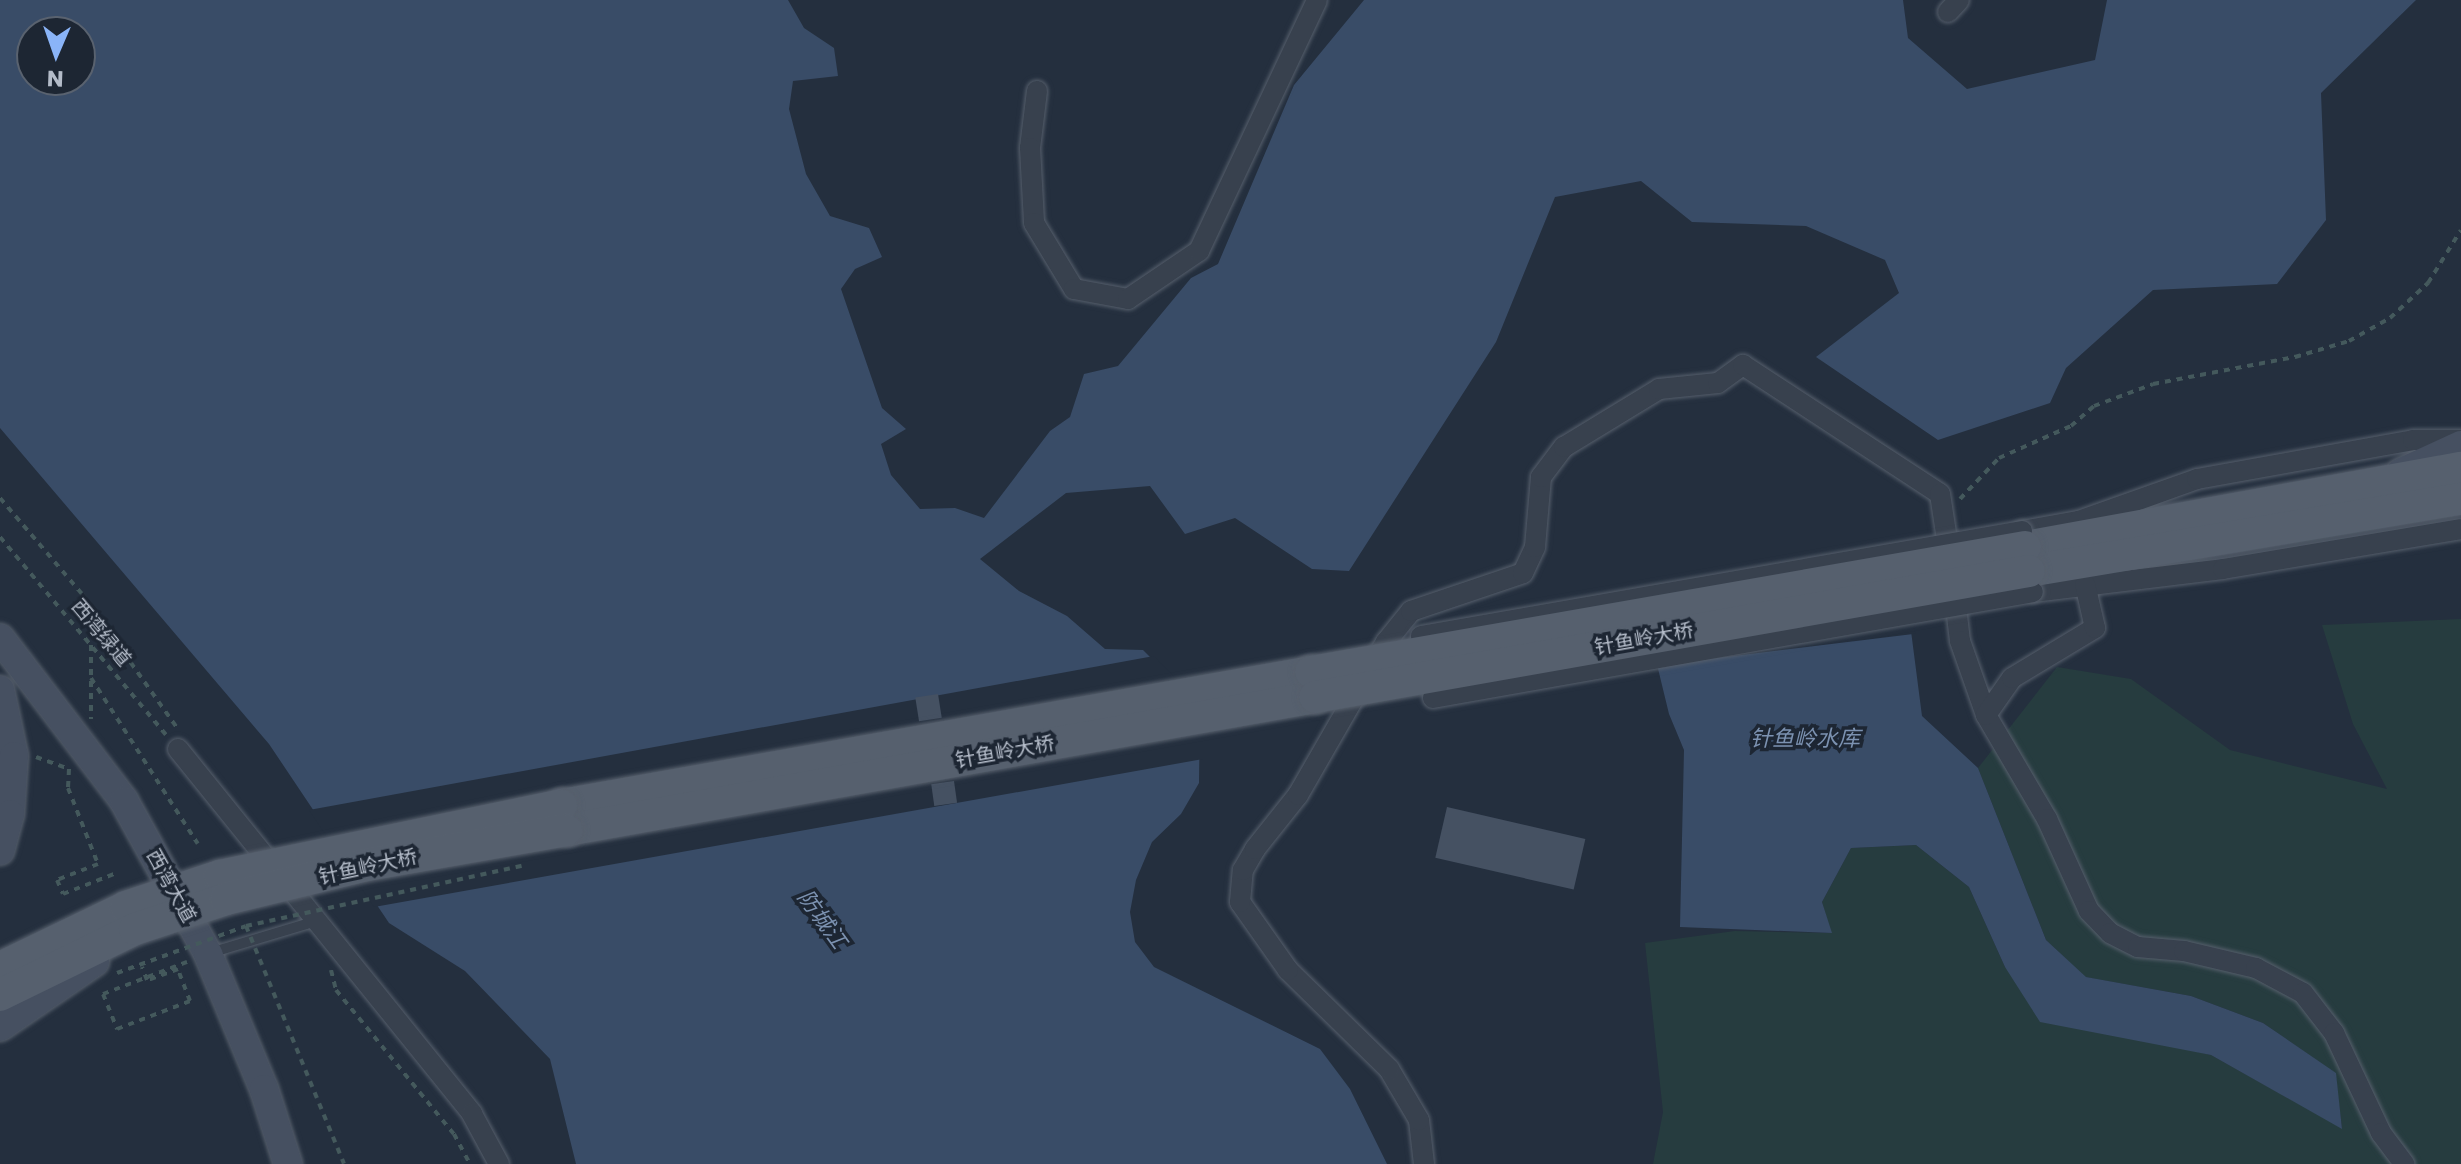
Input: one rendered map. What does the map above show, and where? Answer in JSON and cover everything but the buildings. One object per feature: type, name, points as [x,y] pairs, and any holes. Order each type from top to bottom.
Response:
[{"type":"main road","points":[[2385,480],[2461,442]]},
{"type":"main road","points":[[2027,560],[2385,480],[2461,468]]},
{"type":"main road","points":[[2027,560],[2461,499]]},
{"type":"main road","name":"针鱼岭大桥","points":[[0,995],[173,915],[367,865],[2027,560]]},
{"type":"main road","name":"针鱼岭大桥","points":[[0,968],[126,907],[220,876],[362,843],[2027,560]]},
{"type":"main road","name":"西湾大道","points":[[0,638],[80,762],[124,801],[208,954],[264,1089],[288,1164]]},
{"type":"main road","points":[[0,690],[14,756],[10,814],[0,851]]},
{"type":"main road","points":[[0,1027],[173,915]]},
{"type":"street","points":[[1037,91],[1030,148],[1034,223],[1074,289],[1128,299],[1199,251],[1317,0]]},
{"type":"street","points":[[1424,1164],[1419,1120],[1389,1069],[1288,970],[1240,902],[1243,870],[1298,795],[1411,611],[1449,595],[1494,587],[1523,573],[1535,547],[1541,477],[1564,447],[1659,389],[1718,383],[1743,365],[1940,494],[1960,641],[1986,715],[2047,819],[2081,899],[2098,923],[2138,947],[2184,951],[2256,968],[2303,993],[2330,1025],[2381,1133],[2404,1164]]},
{"type":"street","points":[[1433,698],[2027,560],[2079,521],[2197,479],[2413,440],[2461,442]]},
{"type":"street","points":[[1421,636],[2027,560],[2085,584],[2223,569],[2461,529]]},
{"type":"street","points":[[1986,715],[2012,678],[2095,628],[2085,584]]},
{"type":"street","points":[[183,746],[317,921],[472,1114],[499,1164]]},
{"type":"lane","points":[[208,954],[317,921]]},
{"type":"path","points":[[1944,515],[1999,458],[2071,426],[2094,406],[2153,384],[2295,357],[2349,341],[2390,318],[2428,283],[2461,230]]},
{"type":"path","points":[[0,498],[82,594],[183,746]]},
{"type":"path","name":"西湾绿道","points":[[0,537],[91,645],[183,746]]},
{"type":"path","points":[[91,645],[91,678],[80,762],[68,788],[98,864],[57,880],[63,894],[114,874]]},
{"type":"path","points":[[91,678],[198,844]]},
{"type":"path","points":[[111,975],[246,926],[534,862]]},
{"type":"path","points":[[246,926],[344,1164]]},
{"type":"path","points":[[341,950],[331,966],[336,990],[454,1134],[470,1164]]},
{"type":"path","points":[[142,967],[147,980],[178,969],[190,1001],[117,1029],[103,994],[208,954]]},
{"type":"green space","points":[[2461,619],[2461,1164],[1653,1164],[1663,1112],[1645,943],[1735,931],[1831,933],[1822,902],[1851,848],[1916,845],[1969,887],[2005,967],[2131,1037],[2211,1055],[2342,1128],[2335,1073],[2263,1023],[2191,996],[2085,977],[2046,940],[1978,768],[2057,667],[2131,679],[2230,750],[2387,789],[2353,724],[2322,625]]},
{"type":"water","name":"防城江","points":[[0,0],[788,0],[804,28],[834,48],[838,76],[793,81],[789,109],[806,174],[830,216],[869,228],[882,257],[855,269],[841,289],[882,408],[906,429],[881,444],[891,475],[920,509],[955,508],[984,518],[1050,431],[1070,417],[1084,374],[1118,366],[1191,278],[1218,264],[1294,85],[1364,0],[1903,0],[1908,38],[1967,89],[2095,60],[2107,0],[2416,0],[2321,93],[2326,220],[2277,284],[2153,290],[2066,368],[2050,403],[1938,440],[1816,357],[1899,293],[1885,260],[1806,226],[1692,222],[1641,181],[1555,197],[1496,342],[1349,571],[1312,569],[1235,518],[1185,534],[1150,486],[1066,493],[980,559],[1019,591],[1067,616],[1105,649],[1143,650],[1200,707],[1199,783],[1181,814],[1152,842],[1136,880],[1130,912],[1135,942],[1154,967],[1320,1049],[1350,1089],[1387,1164],[576,1164],[550,1059],[465,971],[389,923],[269,744],[0,428]]},
{"type":"water","name":"针鱼岭水库","points":[[1907,600],[1922,716],[1978,768],[2046,940],[2086,977],[2191,996],[2263,1023],[2336,1073],[2342,1129],[2211,1055],[2040,1022],[2005,967],[1969,887],[1916,845],[1851,848],[1822,902],[1832,933],[1680,927],[1684,750],[1669,714],[1653,648]]},
{"type":"pier","points":[[1911,599],[1915,634],[1650,666],[1646,632]]},
{"type":"pier","points":[[1154,656],[1203,706],[1203,759],[374,907],[309,810]]}]
